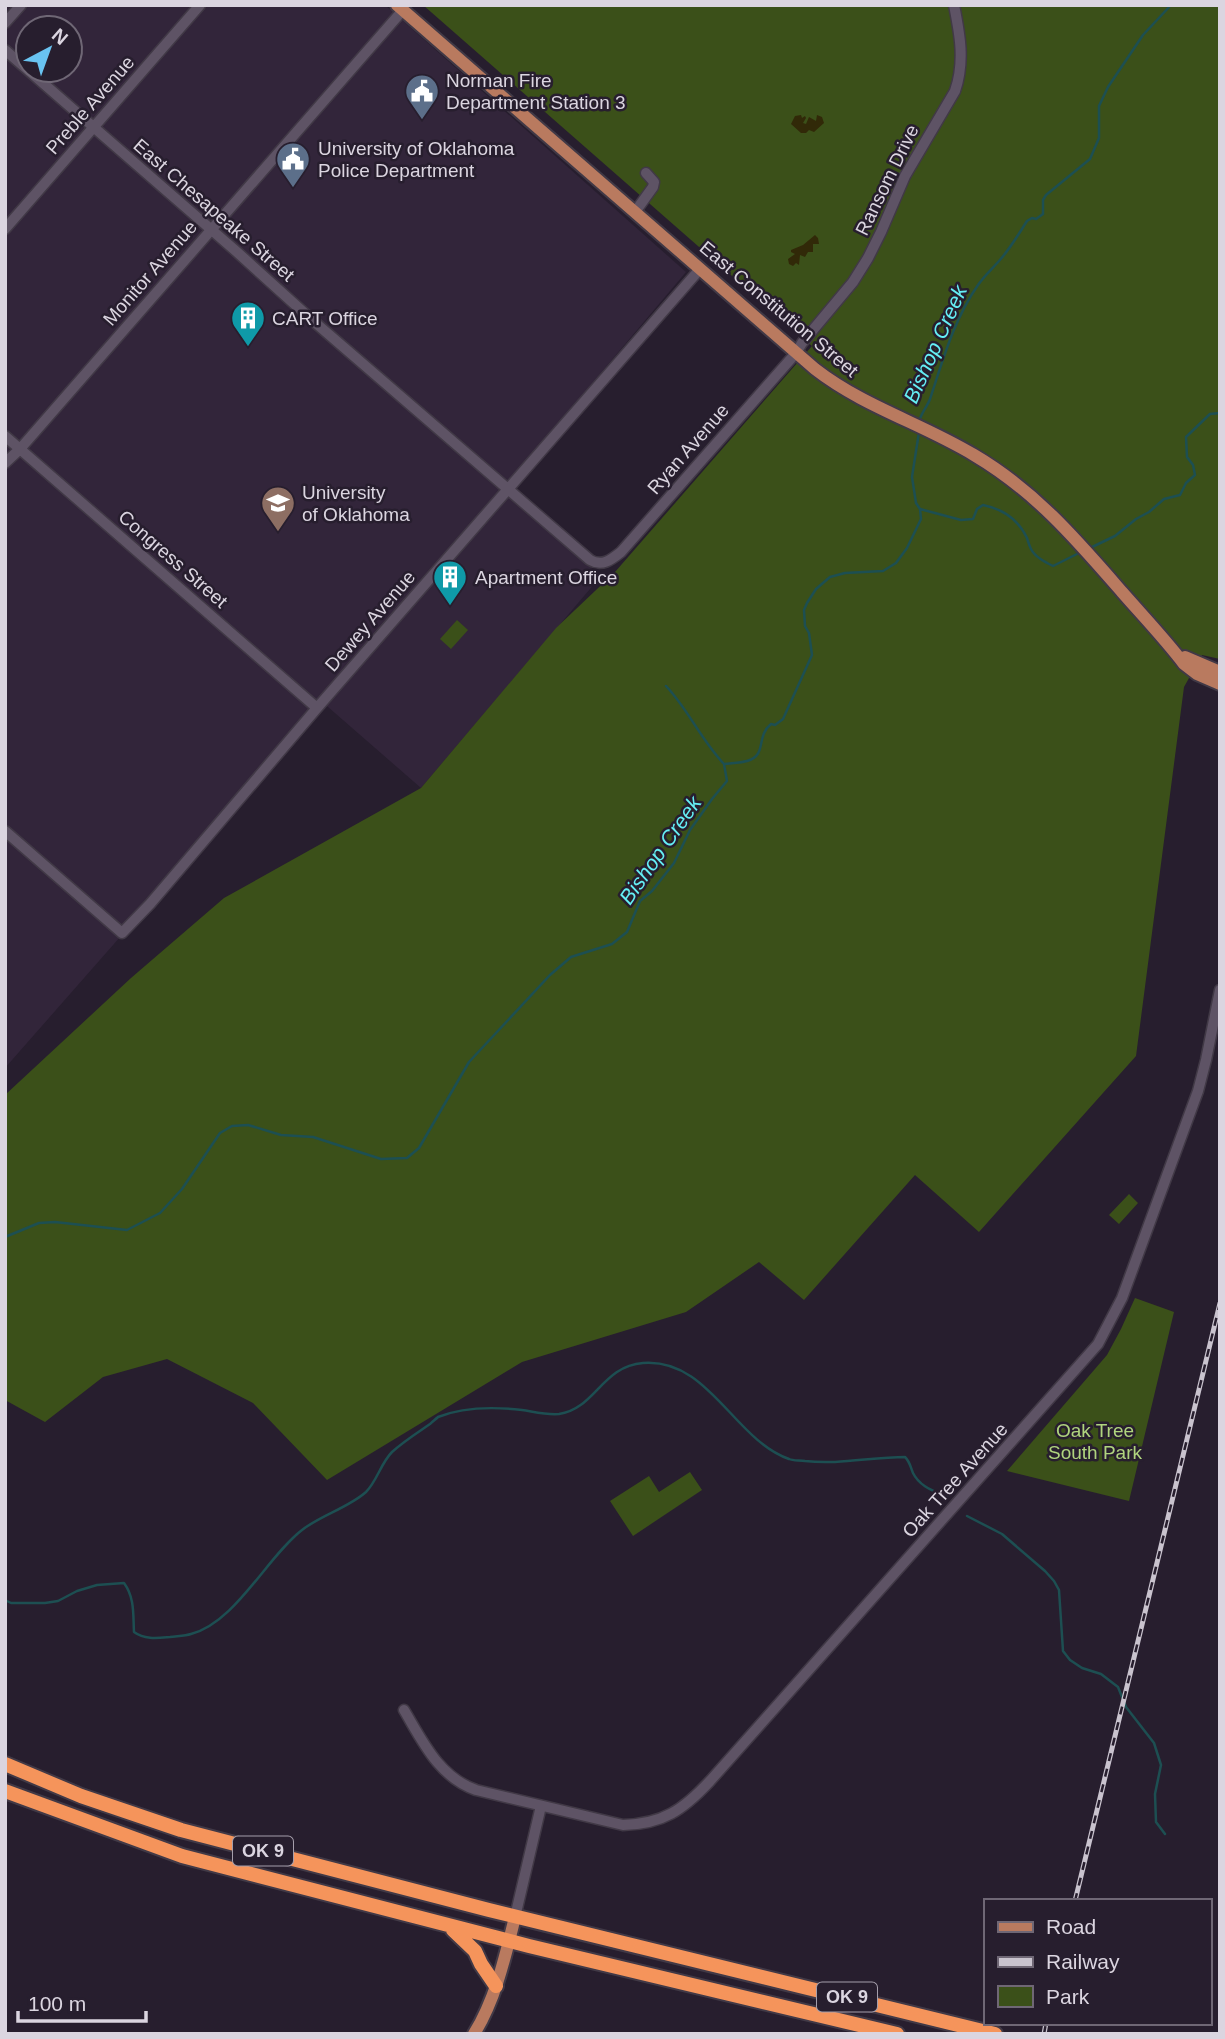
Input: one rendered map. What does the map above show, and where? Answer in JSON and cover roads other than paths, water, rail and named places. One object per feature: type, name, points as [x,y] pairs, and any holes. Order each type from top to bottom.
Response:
[{"type":"highway","name":"OK 9","points":[[5,1764],[81,1796],[181,1830],[515,1917],[995,2034]]},
{"type":"highway","name":"OK 9","points":[[5,1791],[182,1856],[509,1941],[897,2034]]},
{"type":"highway","points":[[449,1926],[475,1951],[496,1986]]},
{"type":"main road","name":"East Constitution Street","points":[[400,8],[815,369],[844,390],[946,439],[989,463],[1022,487],[1081,545],[1184,664],[1197,674],[1220,684]]},
{"type":"main road","name":"East Constitution Street","points":[[1175,652],[1220,672]]},
{"type":"main road","points":[[474,2034],[496,1986],[515,1917]]},
{"type":"street","points":[[5,23],[21,5]]},
{"type":"street","name":"Preble Avenue","points":[[5,229],[200,5]]},
{"type":"street","name":"Ransom Drive","points":[[796,352],[853,282],[881,232],[910,168],[955,92],[962,58],[961,35],[954,5]]},
{"type":"street","name":"Monitor Avenue","points":[[5,463],[212,229],[400,8]]},
{"type":"street","name":"East Chesapeake Street","points":[[44,84],[590,560],[601,564]]},
{"type":"street","points":[[635,212],[653,187],[654,182],[646,173]]},
{"type":"street","name":"Dewey Avenue","points":[[5,831],[122,933],[700,269]]},
{"type":"street","name":"Ryan Avenue","points":[[601,564],[621,552],[796,352]]},
{"type":"street","name":"Congress Street","points":[[5,436],[317,708]]},
{"type":"street","name":"Oak Tree Avenue","points":[[404,1710],[428,1751],[445,1772],[459,1782],[484,1793],[622,1825],[658,1820],[687,1804],[1098,1344],[1110,1323],[1130,1274],[1198,1091],[1220,990]]},
{"type":"street","points":[[515,1917],[541,1805]]},
{"type":"waterway","name":"Bishop Creek","points":[[919,422],[956,326],[970,298],[1007,252],[1027,221],[1043,214],[1043,200],[1046,195],[1090,159],[1099,138],[1099,106],[1108,87],[1143,35],[1171,5]]},
{"type":"waterway","points":[[1090,548],[1115,536],[1164,499],[1180,495],[1186,483],[1195,475],[1193,465],[1187,457],[1186,437],[1210,414],[1220,413]]},
{"type":"waterway","name":"Bishop Creek","points":[[5,1237],[39,1223],[55,1222],[127,1230],[160,1213],[182,1189],[220,1133],[232,1126],[248,1125],[281,1135],[313,1137],[381,1159],[407,1158],[419,1148],[469,1062],[550,975],[571,957],[612,944],[627,932],[640,901],[652,891],[674,863],[690,830],[727,781],[724,764],[744,762],[757,755],[766,729],[783,719],[812,655],[804,610],[816,589],[830,577],[845,573],[883,571],[896,563],[907,548],[921,519],[912,477],[919,432]]},
{"type":"waterway","points":[[920,509],[961,520],[973,519],[977,509],[983,505],[997,509],[1019,525],[1035,554],[1053,566],[1081,552]]},
{"type":"waterway","points":[[666,686],[724,764]]},
{"type":"waterway","points":[[5,1600],[11,1603],[45,1603],[58,1601],[97,1585],[124,1583],[132,1601],[134,1632],[152,1638],[191,1634],[222,1617],[302,1530],[366,1492],[392,1452],[438,1417],[458,1411],[491,1408],[559,1414],[582,1404],[618,1372],[643,1363],[666,1365],[686,1373],[703,1386],[752,1435],[769,1449],[789,1459],[830,1462],[905,1457],[919,1482],[947,1497]]},
{"type":"waterway","points":[[967,1516],[1002,1534],[1054,1581],[1059,1590],[1063,1651],[1082,1668],[1101,1674],[1118,1687],[1126,1707],[1154,1743],[1161,1765],[1155,1794],[1156,1822],[1165,1834]]},
{"type":"railway","points":[[1075,1899],[1220,1303]]},
{"type":"railway","points":[[1044,2034],[1046,2025]]},
{"type":"place","name":"Norman Fire Department Station 3","points":[[422,121]]},
{"type":"place","name":"University of Oklahoma Police Department","points":[[293,189]]},
{"type":"place","name":"CART Office","points":[[248,348]]},
{"type":"place","name":"University of Oklahoma","points":[[278,533]]},
{"type":"place","name":"Apartment Office","points":[[450,607]]},
{"type":"park label","name":"Oak Tree South Park","points":[[1095,1441]]}]
